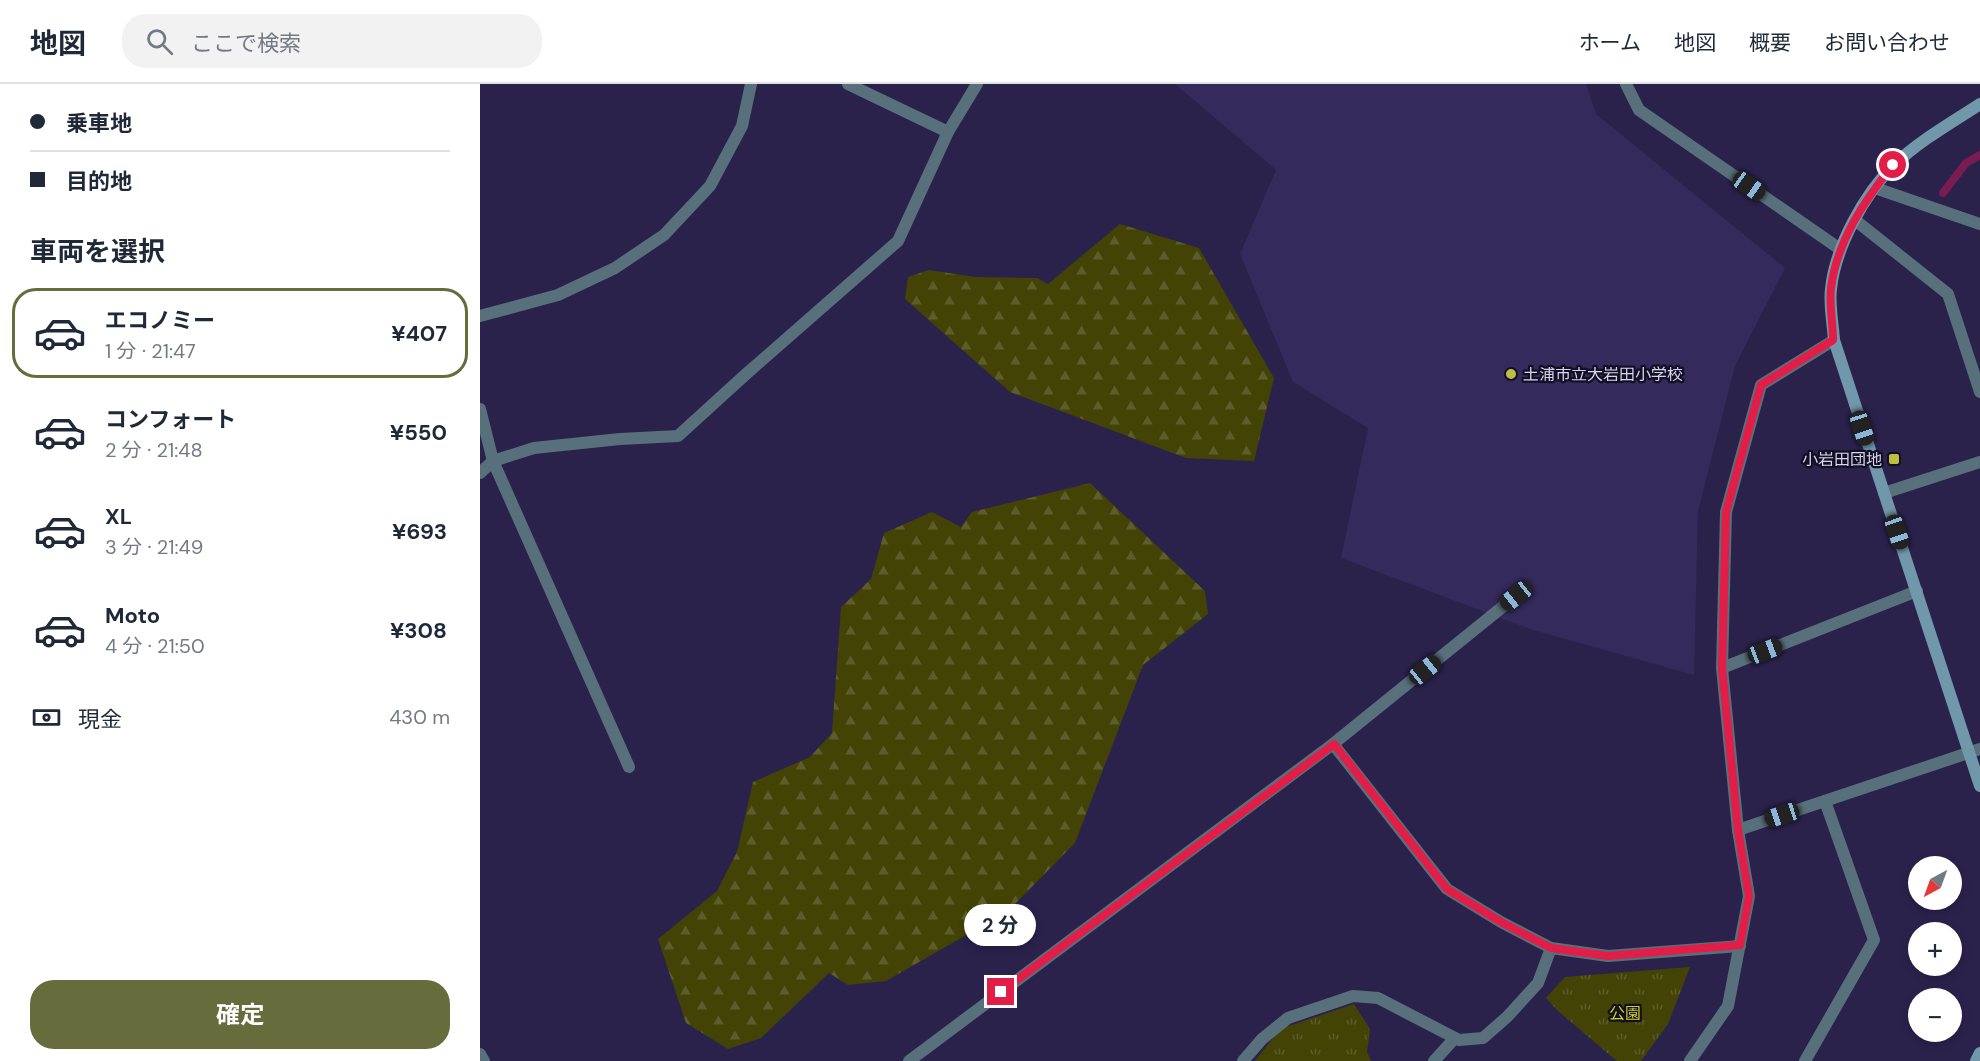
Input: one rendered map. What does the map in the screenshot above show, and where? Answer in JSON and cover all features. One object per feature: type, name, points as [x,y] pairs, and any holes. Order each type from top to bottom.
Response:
[{"type":"street","points":[[480,316],[558,295],[615,268],[664,235],[710,186],[742,126],[751,84]]},
{"type":"street","points":[[848,84],[948,132]]},
{"type":"street","points":[[480,473],[493,461],[534,448],[620,439],[678,436],[898,241],[948,132],[977,84]]},
{"type":"street","points":[[1626,84],[1639,110],[1840,249]]},
{"type":"street","points":[[1980,104],[1921,143],[1893,165],[1855,219],[1840,249],[1831,290],[1833,340],[1917,591],[1974,751],[1980,786]]},
{"type":"street","points":[[1875,188],[1980,224]]},
{"type":"street","points":[[1855,219],[1948,294],[1980,392]]},
{"type":"street","points":[[1690,1061],[1728,1006],[1749,896],[1738,830],[1722,668],[1726,512],[1761,385],[1833,340]]},
{"type":"street","points":[[480,410],[493,461],[629,767]]},
{"type":"street","points":[[1884,494],[1980,462]]},
{"type":"street","points":[[1722,668],[1917,591]]},
{"type":"street","points":[[909,1061],[1334,744],[1516,596]]},
{"type":"street","points":[[1334,744],[1447,889],[1501,922],[1551,948],[1608,956],[1740,945]]},
{"type":"street","points":[[1738,830],[1974,751]]},
{"type":"street","points":[[1805,1061],[1874,940],[1825,801]]},
{"type":"street","points":[[1243,1061],[1262,1039],[1287,1018],[1353,996],[1378,998],[1459,1040],[1483,1038],[1507,1017],[1538,982],[1551,948]]},
{"type":"street","points":[[1434,1061],[1455,1038]]},
{"type":"street","points":[[1976,1061],[1980,1053]]},
{"type":"street","points":[[480,1054],[484,1061]]},
{"type":"shaded area","name":"土浦市立大岩田小学校","points":[[1175,84],[1586,84],[1596,114],[1785,268],[1735,366],[1698,511],[1694,675],[1533,630],[1341,558],[1368,428],[1293,382],[1240,254],[1276,170]]},
{"type":"green space","points":[[1120,224],[1199,248],[1274,378],[1254,461],[1186,458],[1010,392],[905,299],[908,277],[929,270],[975,277],[1037,278],[1048,284]]},
{"type":"green space","points":[[1090,483],[1205,591],[1208,614],[1143,665],[1075,843],[1008,911],[886,981],[848,985],[829,973],[761,1038],[728,1049],[686,1023],[658,939],[717,891],[737,852],[753,782],[810,757],[832,733],[841,607],[871,579],[884,533],[932,512],[961,527],[972,512]]},
{"type":"green space","name":"公園","points":[[1690,967],[1668,1024],[1641,1061],[1617,1061],[1546,998],[1565,977]]},
{"type":"green space","points":[[1354,1004],[1370,1029],[1367,1052],[1371,1061],[1255,1061],[1280,1029]]},
{"type":"waterway","points":[[1943,193],[1966,163],[1980,155]]},
{"type":"place","name":"土浦市立大岩田小学校","points":[[1511,374]]},
{"type":"place","name":"小岩田団地","points":[[1894,459]]},
{"type":"route","points":[[1001,992],[1334,744],[1447,889],[1501,922],[1551,948],[1608,956],[1740,945],[1749,896],[1738,830],[1722,668],[1726,512],[1761,385],[1833,340],[1831,290],[1840,249],[1855,219],[1893,165]]}]
